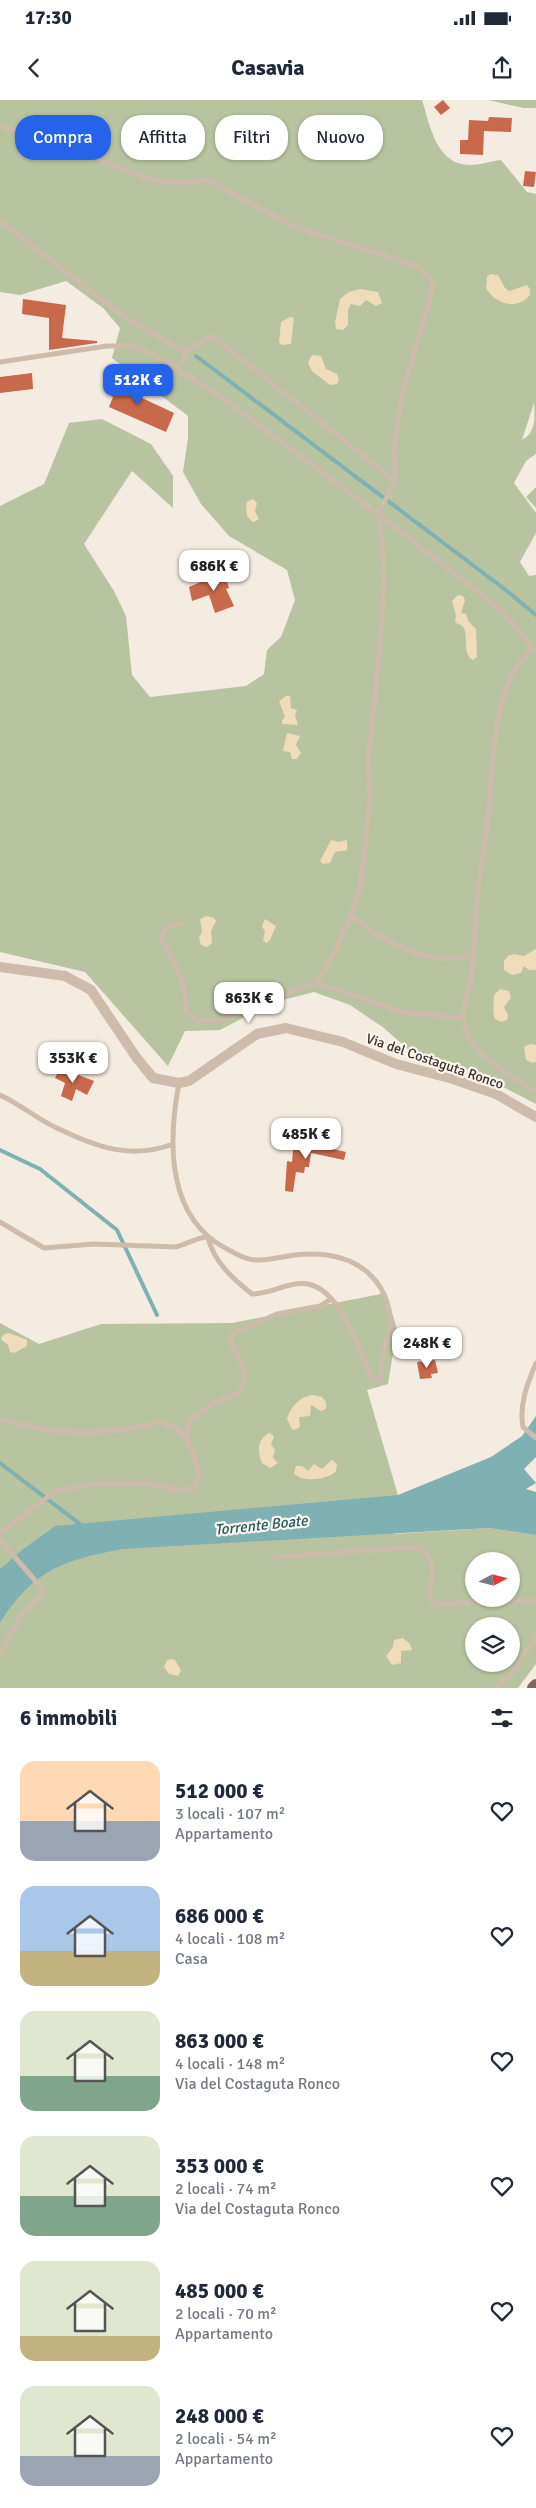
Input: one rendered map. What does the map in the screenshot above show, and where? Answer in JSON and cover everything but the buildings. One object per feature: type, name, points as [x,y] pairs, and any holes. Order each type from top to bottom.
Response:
[{"type":"street","points":[[0,967],[64,976],[92,990],[136,1057],[153,1078],[179,1083]]},
{"type":"street","name":"Via del Costaguta Ronco","points":[[179,1083],[189,1081],[257,1034],[286,1028],[343,1042],[396,1064],[453,1079],[496,1094],[536,1118]]},
{"type":"lane","points":[[0,126],[59,144],[148,179],[175,183],[206,180],[295,227],[417,266],[425,271],[433,288],[402,399],[394,452],[395,481],[378,514],[382,541],[384,581],[380,645],[368,764],[370,795],[360,888],[333,956],[316,983]]},
{"type":"lane","points":[[0,221],[126,318],[185,352]]},
{"type":"lane","points":[[185,352],[208,337],[214,337],[395,481]]},
{"type":"lane","points":[[0,362],[107,346],[133,346],[177,367],[217,394],[378,514],[496,606],[534,650],[510,679],[500,717],[490,772],[471,986],[464,1018],[468,1032],[484,1056],[494,1066],[536,1092]]},
{"type":"lane","points":[[177,367],[185,357],[185,352]]},
{"type":"lane","points":[[351,914],[366,928],[430,958],[461,959],[474,953]]},
{"type":"lane","points":[[182,923],[167,926],[162,930],[160,939],[176,963],[187,996],[186,1012],[198,1021],[222,1020],[254,1004],[316,983],[402,1012],[464,1018]]},
{"type":"lane","points":[[179,1083],[173,1118],[173,1144],[176,1182],[188,1212],[208,1237],[234,1254],[258,1260],[301,1254],[328,1254],[360,1265],[369,1271],[377,1281],[385,1298],[391,1328],[382,1353],[381,1378],[373,1380],[350,1326],[326,1294],[307,1284],[252,1294],[238,1283],[215,1257],[210,1249],[208,1237]]},
{"type":"lane","points":[[0,1095],[57,1128],[101,1145],[128,1152],[144,1152],[173,1144]]},
{"type":"lane","points":[[0,1222],[44,1248],[94,1244],[175,1246],[183,1245],[199,1237],[208,1237]]},
{"type":"lane","points":[[187,1440],[189,1422],[211,1404],[239,1393],[246,1378],[243,1366],[230,1341],[232,1334],[277,1314],[320,1306],[331,1299]]},
{"type":"lane","points":[[536,1363],[523,1398],[521,1416],[523,1428],[536,1438]]},
{"type":"lane","points":[[0,1420],[51,1431],[88,1433],[129,1429],[158,1422],[176,1428],[187,1440],[199,1474],[195,1487],[180,1490],[145,1483],[96,1484],[57,1490],[0,1533]]},
{"type":"lane","points":[[0,1540],[45,1592],[20,1617],[0,1654]]},
{"type":"lane","points":[[276,1557],[417,1547],[426,1552],[431,1558],[433,1568],[429,1597],[435,1604],[536,1600]]},
{"type":"lane","points":[[494,1688],[509,1677],[536,1636]]},
{"type":"green space","points":[[0,100],[422,100],[436,142],[449,158],[459,163],[470,165],[501,160],[527,192],[536,194],[536,454],[526,461],[514,483],[536,513],[536,533],[520,562],[529,576],[536,575],[536,1104],[470,1070],[425,1059],[410,1051],[384,1028],[350,1005],[314,992],[271,1003],[220,1030],[185,1031],[168,1066],[85,972],[0,952],[0,506],[44,484],[69,423],[102,419],[151,444],[173,476],[173,508],[132,471],[84,544],[114,591],[126,616],[132,675],[150,697],[246,686],[264,674],[267,650],[281,637],[295,600],[287,570],[229,536],[201,504],[183,472],[188,438],[188,416],[112,358],[120,328],[103,308],[66,281],[20,295],[0,292]],"holes":[[[534,403],[534,419],[530,433],[522,440]]]},
{"type":"green space","points":[[488,100],[536,100],[536,108],[524,108]]},
{"type":"green space","points":[[536,487],[536,508],[526,497]]},
{"type":"green space","points":[[386,1293],[397,1329],[388,1384],[367,1390],[398,1495],[394,1534],[489,1528],[536,1535],[536,1664],[518,1688],[0,1688],[0,1323],[39,1344],[101,1324],[232,1323]]},
{"type":"sand","points":[[490,274],[498,275],[505,288],[509,291],[527,285],[530,289],[530,295],[519,303],[507,304],[500,301],[490,294],[486,288],[487,277]]},
{"type":"sand","points":[[360,289],[378,292],[382,303],[376,306],[366,300],[360,306],[351,304],[348,310],[348,325],[343,330],[336,329],[335,322],[340,299],[349,292]]},
{"type":"sand","points":[[290,317],[294,318],[291,344],[282,345],[279,342],[281,322]]},
{"type":"sand","points":[[312,355],[321,356],[326,369],[337,374],[339,380],[337,384],[330,385],[312,371],[308,363]]},
{"type":"sand","points":[[253,499],[257,503],[255,511],[259,519],[254,522],[249,519],[246,511],[247,502]]},
{"type":"sand","points":[[458,595],[463,596],[465,600],[461,613],[466,614],[468,621],[476,629],[477,657],[473,660],[467,653],[464,629],[455,622],[456,616],[452,601]]},
{"type":"sand","points":[[286,696],[290,696],[291,708],[297,710],[295,715],[298,725],[282,724],[282,720],[285,717],[279,701]]},
{"type":"sand","points":[[287,733],[300,736],[296,745],[301,753],[297,759],[292,759],[290,752],[283,751]]},
{"type":"sand","points":[[331,840],[338,842],[347,840],[347,850],[335,852],[330,863],[323,864],[320,861]]},
{"type":"sand","points":[[206,916],[214,918],[216,921],[211,931],[212,943],[207,947],[201,945],[199,938],[202,932],[200,919]]},
{"type":"sand","points":[[265,919],[276,926],[270,940],[266,943],[263,940],[265,932],[262,926]]},
{"type":"sand","points":[[536,949],[536,970],[529,970],[524,966],[521,973],[512,975],[504,970],[504,961],[508,956],[514,954],[524,956]]},
{"type":"sand","points":[[500,989],[509,991],[511,998],[504,1007],[508,1015],[507,1020],[501,1022],[495,1019],[493,1010],[494,995]]},
{"type":"sand","points":[[530,1044],[536,1045],[536,1062],[532,1063],[526,1060],[524,1047]]},
{"type":"sand","points":[[9,1333],[27,1340],[27,1346],[14,1353],[10,1352],[8,1345],[1,1339],[4,1334]]},
{"type":"sand","points":[[313,1395],[322,1397],[326,1402],[326,1409],[321,1411],[311,1405],[310,1416],[299,1417],[300,1427],[295,1430],[292,1429],[287,1419],[291,1410],[300,1400]]},
{"type":"sand","points":[[269,1433],[274,1436],[271,1444],[275,1450],[273,1458],[278,1463],[270,1468],[262,1463],[259,1454],[260,1442]]},
{"type":"sand","points":[[332,1460],[337,1464],[336,1471],[327,1477],[309,1479],[294,1473],[296,1466],[302,1466],[308,1471],[314,1464],[322,1469]]},
{"type":"sand","points":[[403,1638],[410,1644],[412,1650],[401,1651],[401,1663],[392,1665],[386,1656],[393,1647],[394,1640]]},
{"type":"sand","points":[[167,1660],[175,1660],[181,1670],[178,1676],[169,1674],[164,1667]]},
{"type":"water","name":"Torrente Boate","points":[[536,1416],[536,1457],[524,1469],[536,1483],[526,1489],[536,1492],[536,1535],[489,1528],[123,1549],[67,1563],[52,1570],[25,1591],[12,1605],[0,1623],[0,1569],[55,1526],[398,1495],[491,1457],[522,1436]]},
{"type":"waterway","points":[[196,356],[507,591],[536,615]]},
{"type":"waterway","points":[[0,1150],[40,1169],[117,1230],[157,1315]]},
{"type":"waterway","points":[[0,1463],[84,1527]]}]
